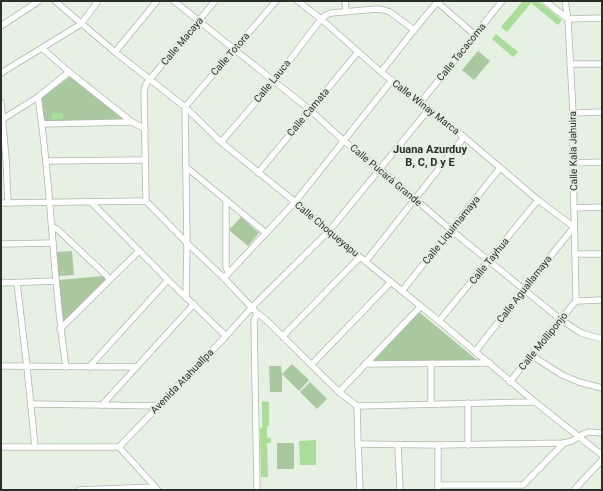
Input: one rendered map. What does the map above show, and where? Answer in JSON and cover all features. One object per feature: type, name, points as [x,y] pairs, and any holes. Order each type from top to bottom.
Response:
[{"type":"street","points":[[1,26],[39,1]]},
{"type":"street","name":"Calle Choqueyapu","points":[[55,1],[80,24],[185,107],[221,142],[490,363],[510,382],[602,455]]},
{"type":"street","points":[[1,73],[80,24],[98,1]]},
{"type":"street","points":[[115,52],[158,1]]},
{"type":"street","name":"Calle Pucará Grande","points":[[174,1],[310,110],[344,141],[380,169],[560,319],[581,333],[602,340]]},
{"type":"street","name":"Calle Macaya","points":[[149,80],[215,1]]},
{"type":"street","name":"Calle Totora","points":[[185,107],[276,1]]},
{"type":"street","name":"Calle Winay Marca","points":[[298,1],[382,72],[464,137],[538,200],[574,227]]},
{"type":"street","points":[[345,1],[346,11]]},
{"type":"street","points":[[382,72],[438,1],[475,35]]},
{"type":"street","name":"Calle Tacacoma","points":[[421,102],[502,1]]},
{"type":"street","points":[[545,1],[568,20],[602,18]]},
{"type":"street","points":[[556,10],[564,1]]},
{"type":"street","name":"Calle Kala Jahuira","points":[[564,1],[568,20],[573,113],[576,301]]},
{"type":"street","points":[[321,19],[331,13],[377,8],[390,12],[414,30]]},
{"type":"street","name":"Calle Lauca","points":[[221,142],[274,81],[321,19]]},
{"type":"street","points":[[42,48],[69,72],[132,122],[145,129]]},
{"type":"street","name":"Calle Camata","points":[[258,172],[358,52]]},
{"type":"street","points":[[570,64],[602,64]]},
{"type":"street","points":[[3,119],[38,97],[69,72]]},
{"type":"street","points":[[149,80],[144,91],[146,201],[257,313],[283,336],[339,392],[358,406],[535,402]]},
{"type":"street","points":[[224,278],[295,202],[392,80]]},
{"type":"street","points":[[38,97],[46,161],[60,329],[66,367]]},
{"type":"street","points":[[1,102],[8,203]]},
{"type":"street","points":[[185,107],[187,243],[186,298]]},
{"type":"street","points":[[329,231],[429,109]]},
{"type":"street","points":[[573,113],[602,112]]},
{"type":"street","points":[[42,124],[132,122]]},
{"type":"street","points":[[366,261],[464,137]]},
{"type":"street","points":[[46,161],[145,160]]},
{"type":"street","points":[[573,163],[602,162]]},
{"type":"street","points":[[186,167],[266,233]]},
{"type":"street","name":"Calle Liquimamaya","points":[[402,291],[500,168]]},
{"type":"street","points":[[226,200],[226,267],[228,272]]},
{"type":"street","name":"Calle Tayhua","points":[[439,322],[538,200]]},
{"type":"street","points":[[1,203],[146,201]]},
{"type":"street","points":[[91,202],[186,298],[226,336]]},
{"type":"street","points":[[574,208],[602,207]]},
{"type":"street","points":[[52,227],[57,229],[110,279]]},
{"type":"street","name":"Calle Aguallamaya","points":[[475,352],[574,227]]},
{"type":"street","name":"Avenida Atahuallpa","points":[[119,447],[252,307],[329,231]]},
{"type":"street","points":[[1,244],[53,243]]},
{"type":"street","points":[[60,329],[139,251]]},
{"type":"street","points":[[576,254],[602,254]]},
{"type":"street","points":[[283,336],[360,257]]},
{"type":"street","points":[[89,367],[168,280]]},
{"type":"street","points":[[1,284],[56,281]]},
{"type":"street","points":[[312,364],[391,282]]},
{"type":"street","points":[[17,283],[28,367],[35,447]]},
{"type":"street","points":[[576,301],[602,300]]},
{"type":"street","name":"Calle Molliponjo","points":[[510,382],[576,301]]},
{"type":"street","points":[[102,405],[194,304]]},
{"type":"street","points":[[339,392],[421,306]]},
{"type":"street","points":[[257,313],[254,321],[257,490]]},
{"type":"street","points":[[531,355],[562,375],[579,382],[602,388]]},
{"type":"street","points":[[365,364],[490,363]]},
{"type":"street","points":[[430,404],[431,364]]},
{"type":"street","points":[[1,366],[137,367]]},
{"type":"street","points":[[468,403],[468,445]]},
{"type":"street","points":[[31,404],[157,406]]},
{"type":"street","points":[[358,406],[360,490]]},
{"type":"street","points":[[358,444],[468,445],[564,443],[572,441],[589,432],[602,433]]},
{"type":"street","points":[[438,445],[438,488],[479,484],[515,488],[524,485],[564,443]]},
{"type":"street","points":[[398,445],[400,490]]},
{"type":"street","points":[[1,447],[119,447],[157,489]]},
{"type":"street","points":[[574,490],[602,460]]},
{"type":"street","points":[[79,490],[157,489]]},
{"type":"green space","points":[[478,51],[490,61],[474,80],[462,70]]},
{"type":"green space","points":[[71,76],[125,120],[44,122],[42,97]]},
{"type":"green space","points":[[241,217],[259,233],[248,246],[229,230]]},
{"type":"green space","points":[[72,251],[74,275],[58,276],[56,252]]},
{"type":"green space","points":[[103,276],[105,280],[64,322],[62,321],[59,280]]},
{"type":"green space","points":[[419,312],[477,360],[373,361]]},
{"type":"green space","points":[[292,364],[309,380],[299,391],[282,374]]},
{"type":"green space","points":[[269,366],[281,366],[282,392],[270,392]]},
{"type":"green space","points":[[310,382],[327,399],[317,409],[300,392]]},
{"type":"green space","points":[[277,443],[294,443],[294,469],[277,469]]},
{"type":"building","points":[[523,1],[539,1],[562,20],[558,25],[531,3],[507,32],[501,27]]},
{"type":"building","points":[[496,34],[518,52],[513,57],[492,39]]},
{"type":"building","points":[[52,113],[63,113],[63,119],[52,120]]},
{"type":"building","points":[[262,401],[269,402],[269,426],[267,426],[267,438],[271,438],[271,443],[267,443],[268,477],[261,477],[260,428],[262,428]]},
{"type":"building","points":[[316,440],[316,465],[300,465],[299,441]]},
{"type":"district","name":"Juana Azurduy B, C, D y E","points":[[430,155]]}]
